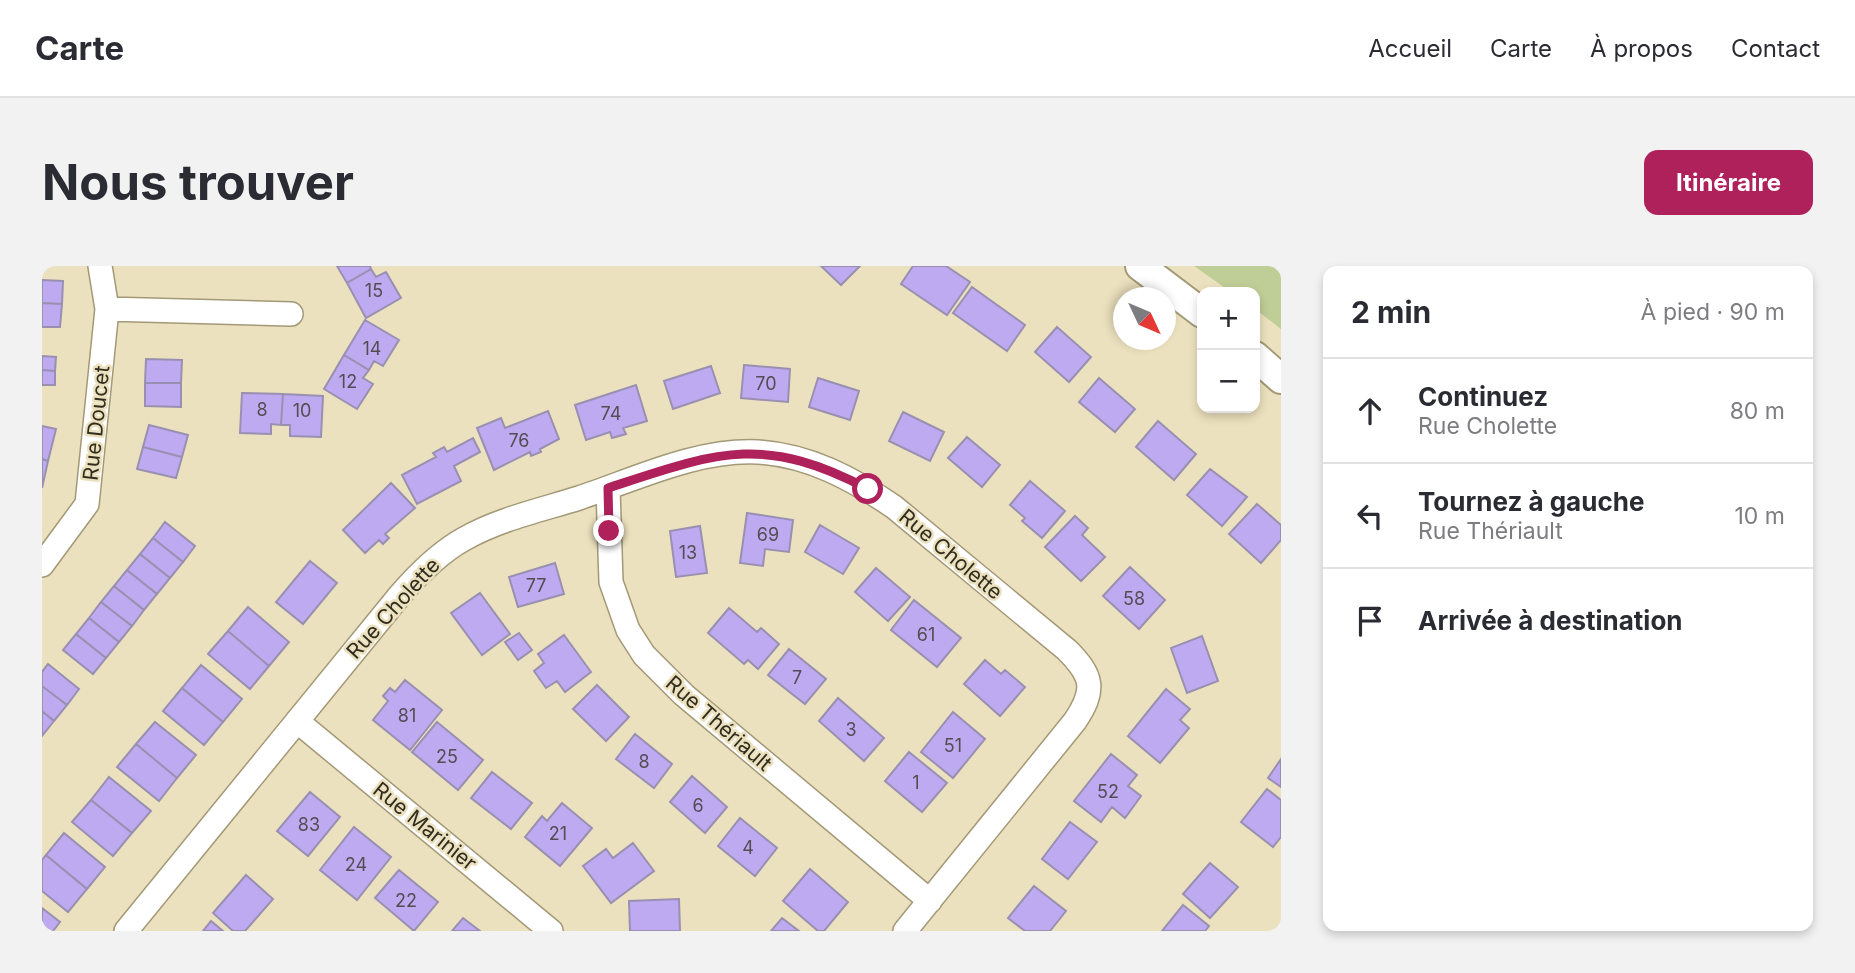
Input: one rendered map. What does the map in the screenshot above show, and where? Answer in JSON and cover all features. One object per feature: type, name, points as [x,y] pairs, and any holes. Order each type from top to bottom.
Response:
[{"type":"street","name":"Rue Doucet","points":[[42,565],[87,504],[107,309],[100,266]]},
{"type":"street","points":[[1140,266],[1197,309]]},
{"type":"street","points":[[107,309],[291,314]]},
{"type":"street","points":[[1260,360],[1281,379]]},
{"type":"street","name":"Rue Cholette","points":[[125,931],[407,587],[442,554],[494,525],[696,459],[730,453],[758,452],[811,462],[868,489],[894,507],[1081,664],[1090,690],[1085,706],[905,931]]},
{"type":"street","name":"Rue Thériault","points":[[608,488],[611,582],[628,630],[644,655],[684,695],[930,901]]},
{"type":"street","name":"Rue Marinier","points":[[297,721],[551,931]]},
{"type":"green space","points":[[1194,266],[1281,266],[1281,329],[1260,313],[1260,287],[1224,287]]},
{"type":"building","points":[[337,266],[370,266],[371,269],[347,283]]},
{"type":"building","points":[[821,266],[860,266],[841,285]]},
{"type":"building","points":[[913,266],[946,266],[970,282],[947,315],[901,284]]},
{"type":"building","points":[[371,269],[376,277],[386,272],[401,298],[366,318],[347,283]]},
{"type":"building","points":[[42,280],[63,281],[62,304],[42,303]]},
{"type":"building","points":[[972,287],[1025,325],[1007,351],[953,313]]},
{"type":"building","points":[[42,303],[62,304],[60,327],[42,327]]},
{"type":"building","points":[[365,320],[399,340],[383,366],[374,361],[369,370],[344,355]]},
{"type":"building","points":[[1057,327],[1091,357],[1069,382],[1035,352]]},
{"type":"building","points":[[344,355],[369,370],[363,378],[373,384],[357,409],[324,389]]},
{"type":"building","points":[[42,356],[56,357],[55,371],[42,370]]},
{"type":"building","points":[[146,359],[182,360],[181,383],[145,383]]},
{"type":"building","points":[[744,365],[790,369],[788,402],[741,398]]},
{"type":"building","points":[[711,366],[720,393],[673,409],[664,381]]},
{"type":"building","points":[[42,370],[55,371],[55,385],[42,385]]},
{"type":"building","points":[[818,378],[859,391],[850,420],[809,407]]},
{"type":"building","points":[[1099,378],[1135,409],[1115,432],[1079,402]]},
{"type":"building","points":[[145,383],[181,383],[181,407],[145,406]]},
{"type":"building","points":[[636,385],[647,421],[623,428],[626,434],[612,438],[610,432],[586,440],[575,405]]},
{"type":"building","points":[[242,393],[283,394],[281,425],[271,424],[271,434],[240,433]]},
{"type":"building","points":[[283,394],[323,396],[321,437],[290,436],[290,425],[281,425]]},
{"type":"building","points":[[548,411],[559,439],[540,449],[541,452],[531,456],[530,452],[494,470],[477,428],[501,418],[505,428]]},
{"type":"building","points":[[903,412],[944,432],[930,461],[889,441]]},
{"type":"building","points":[[1158,421],[1196,454],[1174,480],[1136,447]]},
{"type":"building","points":[[149,425],[188,435],[182,457],[143,447]]},
{"type":"building","points":[[42,426],[56,429],[48,461],[42,459]]},
{"type":"building","points":[[967,437],[1000,465],[982,487],[948,458]]},
{"type":"building","points":[[473,438],[480,452],[454,466],[461,481],[417,504],[402,475],[436,457],[433,453],[444,447],[447,452]]},
{"type":"building","points":[[143,447],[182,457],[176,478],[137,469]]},
{"type":"building","points":[[42,459],[48,461],[42,488]]},
{"type":"building","points":[[1210,469],[1247,497],[1222,526],[1187,495]]},
{"type":"building","points":[[1030,481],[1065,511],[1042,538],[1022,521],[1025,518],[1010,505]]},
{"type":"building","points":[[391,483],[415,508],[385,534],[389,538],[383,544],[379,540],[365,553],[343,530]]},
{"type":"building","points":[[1257,504],[1281,525],[1281,540],[1261,563],[1229,534]]},
{"type":"building","points":[[747,513],[793,520],[789,552],[765,549],[763,566],[740,563]]},
{"type":"building","points":[[1075,516],[1088,528],[1082,535],[1105,557],[1081,581],[1045,547]]},
{"type":"building","points":[[165,522],[195,546],[183,562],[153,538]]},
{"type":"building","points":[[820,525],[859,548],[843,574],[805,552]]},
{"type":"building","points":[[700,526],[707,573],[676,577],[670,531]]},
{"type":"building","points":[[153,538],[183,562],[170,578],[140,554]]},
{"type":"building","points":[[140,554],[170,578],[157,594],[127,570]]},
{"type":"building","points":[[310,561],[337,583],[303,624],[276,602]]},
{"type":"building","points":[[555,563],[564,594],[518,607],[509,577]]},
{"type":"building","points":[[1130,567],[1165,600],[1139,629],[1103,596]]},
{"type":"building","points":[[876,568],[910,597],[888,621],[855,592]]},
{"type":"building","points":[[127,570],[157,594],[144,610],[114,586]]},
{"type":"building","points":[[114,586],[144,610],[132,626],[101,602]]},
{"type":"building","points":[[480,593],[510,634],[482,655],[451,613]]},
{"type":"building","points":[[914,600],[961,638],[937,667],[891,630]]},
{"type":"building","points":[[101,602],[132,626],[119,642],[89,618]]},
{"type":"building","points":[[248,607],[289,642],[269,666],[228,631]]},
{"type":"building","points":[[729,608],[757,632],[761,628],[779,644],[758,669],[748,660],[744,664],[708,633]]},
{"type":"building","points":[[89,618],[119,642],[106,658],[76,634]]},
{"type":"building","points":[[228,631],[269,666],[250,689],[208,654]]},
{"type":"building","points":[[519,633],[532,650],[518,660],[505,642]]},
{"type":"building","points":[[76,634],[106,658],[93,674],[63,650]]},
{"type":"building","points":[[564,635],[591,672],[565,692],[557,681],[546,688],[534,671],[544,663],[538,654]]},
{"type":"building","points":[[1202,636],[1218,681],[1187,693],[1171,648]]},
{"type":"building","points":[[789,649],[826,679],[805,704],[768,675]]},
{"type":"building","points":[[985,660],[1001,674],[1005,670],[1025,687],[1000,716],[964,684]]},
{"type":"building","points":[[48,664],[79,689],[67,705],[42,686],[42,672]]},
{"type":"building","points":[[201,665],[242,699],[223,722],[182,688]]},
{"type":"building","points":[[405,680],[442,710],[410,750],[373,720],[388,701],[383,696],[390,688],[395,692]]},
{"type":"building","points":[[597,685],[629,717],[606,741],[573,709]]},
{"type":"building","points":[[42,686],[67,705],[54,721],[42,711]]},
{"type":"building","points":[[182,688],[223,722],[204,745],[163,711]]},
{"type":"building","points":[[1166,689],[1190,709],[1180,720],[1189,728],[1160,763],[1128,736]]},
{"type":"building","points":[[838,698],[884,738],[864,761],[819,721]]},
{"type":"building","points":[[42,711],[54,721],[42,736]]},
{"type":"building","points":[[953,712],[985,739],[953,778],[921,752]]},
{"type":"building","points":[[155,722],[196,755],[177,778],[136,744]]},
{"type":"building","points":[[437,722],[483,760],[458,790],[412,752]]},
{"type":"building","points":[[635,734],[672,764],[654,788],[616,759]]},
{"type":"building","points":[[136,744],[177,778],[159,801],[117,767]]},
{"type":"building","points":[[909,752],[947,783],[922,812],[885,781]]},
{"type":"building","points":[[1111,754],[1137,775],[1128,786],[1141,796],[1125,818],[1112,807],[1101,822],[1074,801]]},
{"type":"building","points":[[1281,759],[1281,787],[1268,778]]},
{"type":"building","points":[[492,772],[532,803],[511,829],[471,798]]},
{"type":"building","points":[[692,776],[727,807],[705,833],[670,802]]},
{"type":"building","points":[[109,777],[151,811],[132,833],[91,800]]},
{"type":"building","points":[[1267,789],[1281,800],[1281,837],[1273,847],[1241,822]]},
{"type":"building","points":[[310,792],[340,817],[308,856],[277,831]]},
{"type":"building","points":[[91,800],[132,833],[113,856],[72,822]]},
{"type":"building","points":[[562,803],[592,828],[560,866],[525,837],[542,816],[547,821]]},
{"type":"building","points":[[740,818],[777,848],[755,876],[718,846]]},
{"type":"building","points":[[1070,822],[1097,842],[1068,879],[1042,859]]},
{"type":"building","points":[[354,827],[391,857],[357,900],[320,870]]},
{"type":"building","points":[[64,833],[105,867],[87,889],[46,855]]},
{"type":"building","points":[[633,843],[654,871],[611,903],[583,866],[606,849],[613,858]]},
{"type":"building","points":[[46,855],[87,889],[68,912],[42,891],[42,860]]},
{"type":"building","points":[[1210,863],[1238,887],[1210,918],[1183,894]]},
{"type":"building","points":[[810,869],[848,902],[824,931],[818,931],[783,901]]},
{"type":"building","points":[[399,870],[438,902],[414,931],[375,898]]},
{"type":"building","points":[[246,875],[273,899],[245,931],[233,931],[213,913]]},
{"type":"building","points":[[1034,886],[1066,911],[1050,931],[1025,931],[1008,918]]},
{"type":"building","points":[[679,899],[680,931],[630,931],[629,901]]},
{"type":"building","points":[[1183,905],[1209,926],[1205,931],[1162,931]]},
{"type":"building","points":[[42,908],[60,922],[53,931],[42,931]]},
{"type":"building","points":[[463,918],[480,931],[452,931]]},
{"type":"building","points":[[782,918],[799,931],[771,931]]},
{"type":"building","points":[[211,921],[223,931],[203,931]]},
{"type":"route","points":[[609,531],[608,488],[696,459],[730,453],[785,455],[838,473],[868,489]]}]
